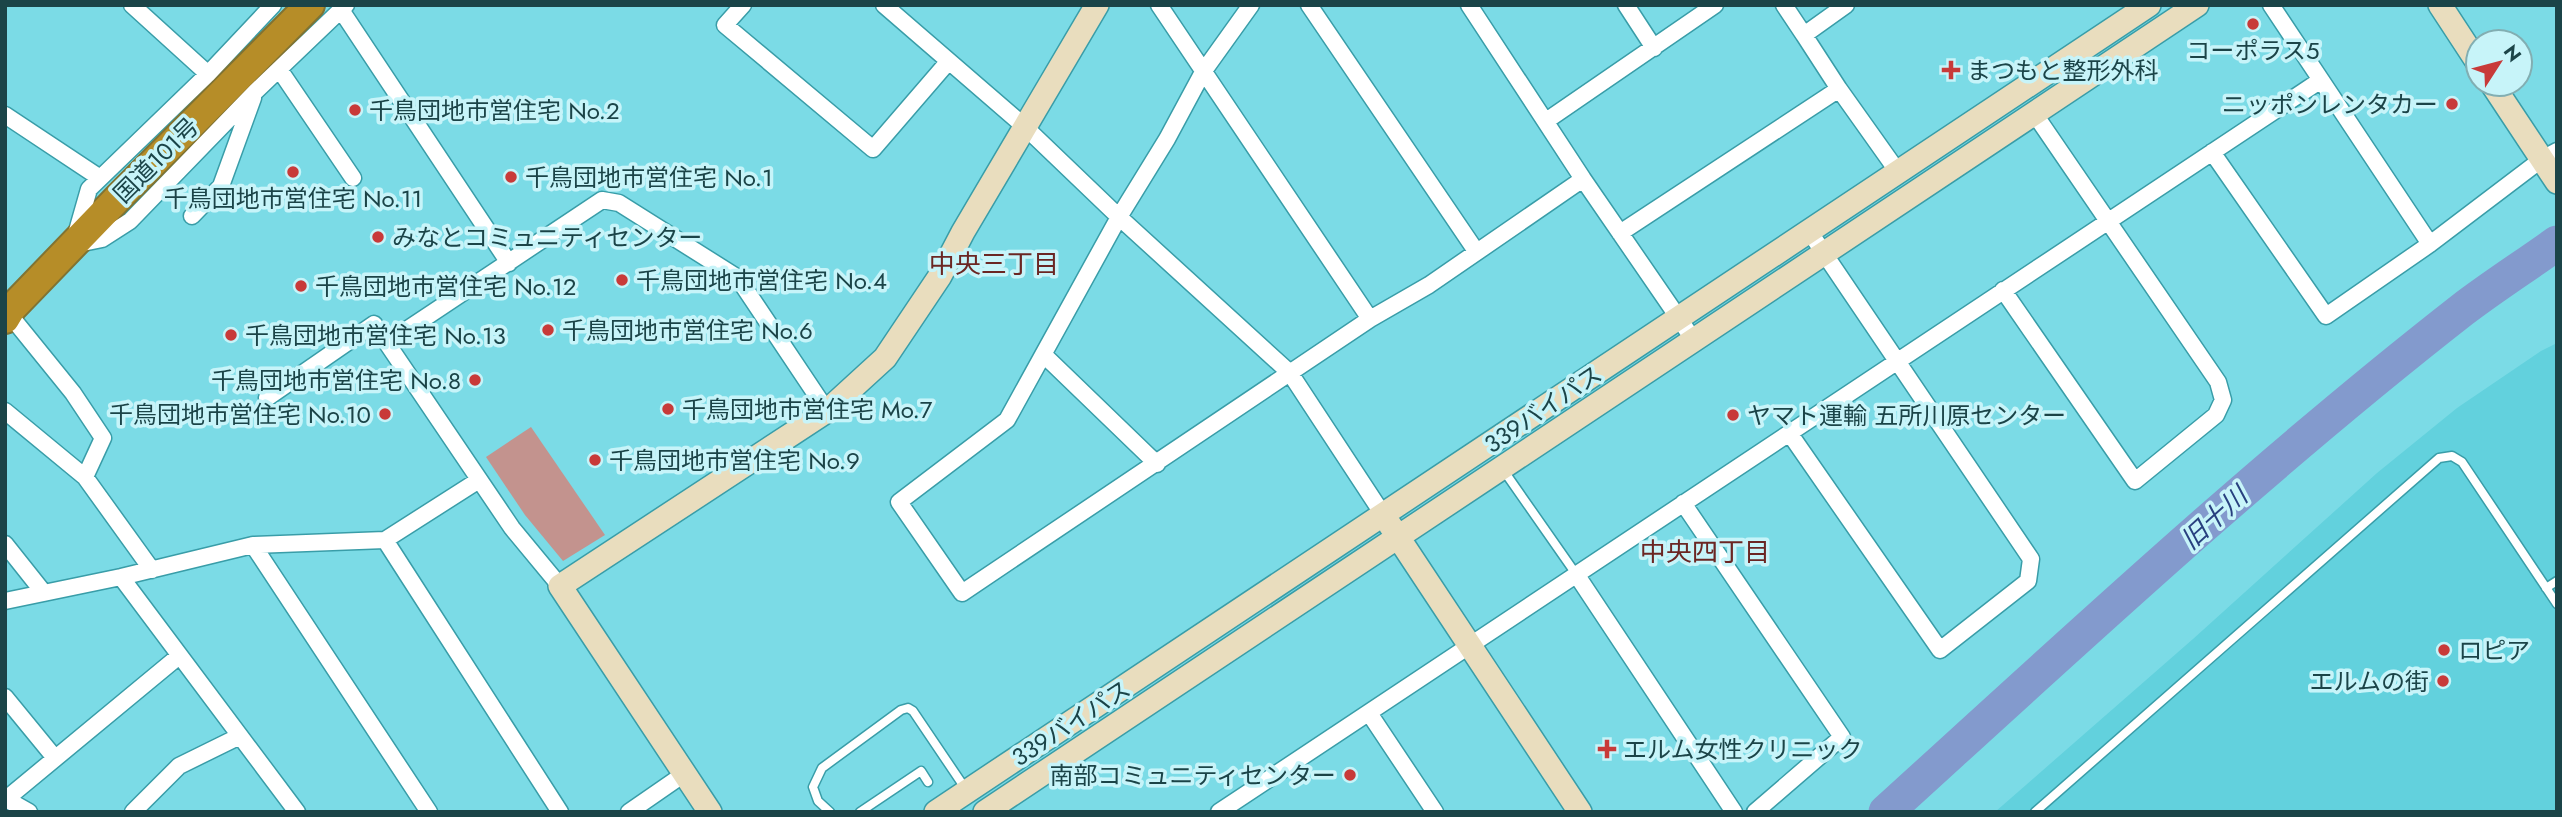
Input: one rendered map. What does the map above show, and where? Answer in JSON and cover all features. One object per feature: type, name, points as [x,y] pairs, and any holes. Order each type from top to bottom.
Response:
[{"type":"highway","name":"国道101号","points":[[8,311],[73,245],[109,188],[310,5]]},
{"type":"street","points":[[5,115],[109,188],[208,74],[273,5]]},
{"type":"street","points":[[743,5],[725,25],[873,149],[948,62]]},
{"type":"street","points":[[884,5],[1024,126],[1290,373],[1580,812]]},
{"type":"street","points":[[560,586],[827,411],[886,358],[918,312],[1024,126],[1097,5]]},
{"type":"street","points":[[1159,5],[1370,319]]},
{"type":"street","points":[[1251,5],[1203,72],[1007,420],[899,502],[962,593],[1370,319],[1429,285],[1583,179]]},
{"type":"street","points":[[1309,5],[1476,251]]},
{"type":"street","points":[[1469,5],[1583,179],[1693,339]]},
{"type":"street","points":[[1626,5],[1654,48]]},
{"type":"street","points":[[1546,121],[1715,5]]},
{"type":"street","points":[[1784,5],[1898,172]]},
{"type":"street","points":[[1804,35],[1846,5]]},
{"type":"street","name":"339バイパス","points":[[936,812],[2149,5]]},
{"type":"street","points":[[985,812],[1399,539],[1693,339],[2197,5]]},
{"type":"street","points":[[2271,5],[2430,244]]},
{"type":"street","points":[[2440,5],[2464,42]]},
{"type":"street","points":[[135,7],[208,74]]},
{"type":"street","points":[[73,245],[102,239],[130,221],[255,92],[343,8],[509,263]]},
{"type":"street","points":[[279,69],[353,178]]},
{"type":"street","points":[[1219,812],[2321,80]]},
{"type":"street","points":[[1620,233],[1839,89]]},
{"type":"street","points":[[192,216],[221,186],[255,92]]},
{"type":"street","points":[[2503,98],[2549,155],[2557,182]]},
{"type":"street","points":[[2003,290],[2134,481],[2216,415],[2223,400],[2218,382],[2034,113]]},
{"type":"street","points":[[2212,152],[2326,316],[2430,244],[2549,155]]},
{"type":"street","points":[[387,343],[601,200],[619,203],[738,278],[827,411]]},
{"type":"street","points":[[1790,434],[1940,650],[2028,581],[2032,559],[1809,231]]},
{"type":"street","points":[[8,311],[73,393],[103,438],[85,477]]},
{"type":"street","points":[[267,398],[374,324],[512,528],[560,586],[710,812]]},
{"type":"street","points":[[1044,355],[1157,464]]},
{"type":"street","points":[[5,411],[85,477],[152,570]]},
{"type":"street","points":[[5,601],[152,570],[253,545],[385,540],[480,480]]},
{"type":"street","points":[[1683,503],[1842,737],[1755,812]]},
{"type":"street","points":[[385,540],[560,812]]},
{"type":"street","points":[[5,544],[44,593]]},
{"type":"street","points":[[253,545],[429,812]]},
{"type":"street","points":[[1576,574],[1734,812]]},
{"type":"street","points":[[121,577],[297,812]]},
{"type":"street","points":[[29,812],[6,799],[178,656]]},
{"type":"street","points":[[5,697],[55,758]]},
{"type":"street","points":[[1369,713],[1435,812]]},
{"type":"street","points":[[133,812],[179,766],[240,736]]},
{"type":"street","points":[[629,812],[684,774]]},
{"type":"lane","points":[[2035,812],[2440,458],[2452,456],[2462,462],[2557,604]]},
{"type":"lane","points":[[1503,468],[1576,574]]},
{"type":"lane","points":[[2546,589],[2557,581]]},
{"type":"lane","points":[[830,812],[818,801],[813,787],[822,768],[901,710],[908,708],[913,710],[968,791]]},
{"type":"lane","points":[[860,812],[921,771],[928,782]]},
{"type":"shaded area","name":"エルムの街","points":[[2557,343],[2557,812],[1995,812],[2377,473],[2457,408]]},
{"type":"shaded area","points":[[531,427],[605,535],[563,561],[525,515],[486,457]]},
{"type":"waterway","name":"旧十川","points":[[1886,812],[2169,556],[2314,431],[2462,310],[2557,243]]},
{"type":"place","name":"コーポラス5","points":[[2253,24]]},
{"type":"place","name":"まつもと整形外科","points":[[1951,70]]},
{"type":"place","name":"ニッポンレンタカー","points":[[2452,104]]},
{"type":"place","name":"千鳥団地市営住宅 No.2","points":[[355,110]]},
{"type":"place","name":"千鳥団地市営住宅 No.11","points":[[293,172]]},
{"type":"place","name":"千鳥団地市営住宅 No.1","points":[[511,177]]},
{"type":"place","name":"みなとコミュニティセンター","points":[[378,237]]},
{"type":"place","name":"千鳥団地市営住宅 No.4","points":[[622,280]]},
{"type":"place","name":"千鳥団地市営住宅 No.12","points":[[301,286]]},
{"type":"place","name":"千鳥団地市営住宅 No.6","points":[[548,330]]},
{"type":"place","name":"千鳥団地市営住宅 No.13","points":[[231,335]]},
{"type":"place","name":"千鳥団地市営住宅 No.8","points":[[475,380]]},
{"type":"place","name":"千鳥団地市営住宅 Mo.7","points":[[668,409]]},
{"type":"place","name":"千鳥団地市営住宅 No.10","points":[[385,414]]},
{"type":"place","name":"ヤマト運輸 五所川原センター","points":[[1733,415]]},
{"type":"place","name":"千鳥団地市営住宅 No.9","points":[[595,460]]},
{"type":"place","name":"ロピア","points":[[2444,650]]},
{"type":"place","name":"エルムの街","points":[[2443,681]]},
{"type":"place","name":"エルム女性クリニック","points":[[1607,749]]},
{"type":"place","name":"南部コミュニティセンター","points":[[1350,775]]},
{"type":"district","name":"中央三丁目","points":[[994,264]]},
{"type":"district","name":"中央四丁目","points":[[1705,552]]}]
